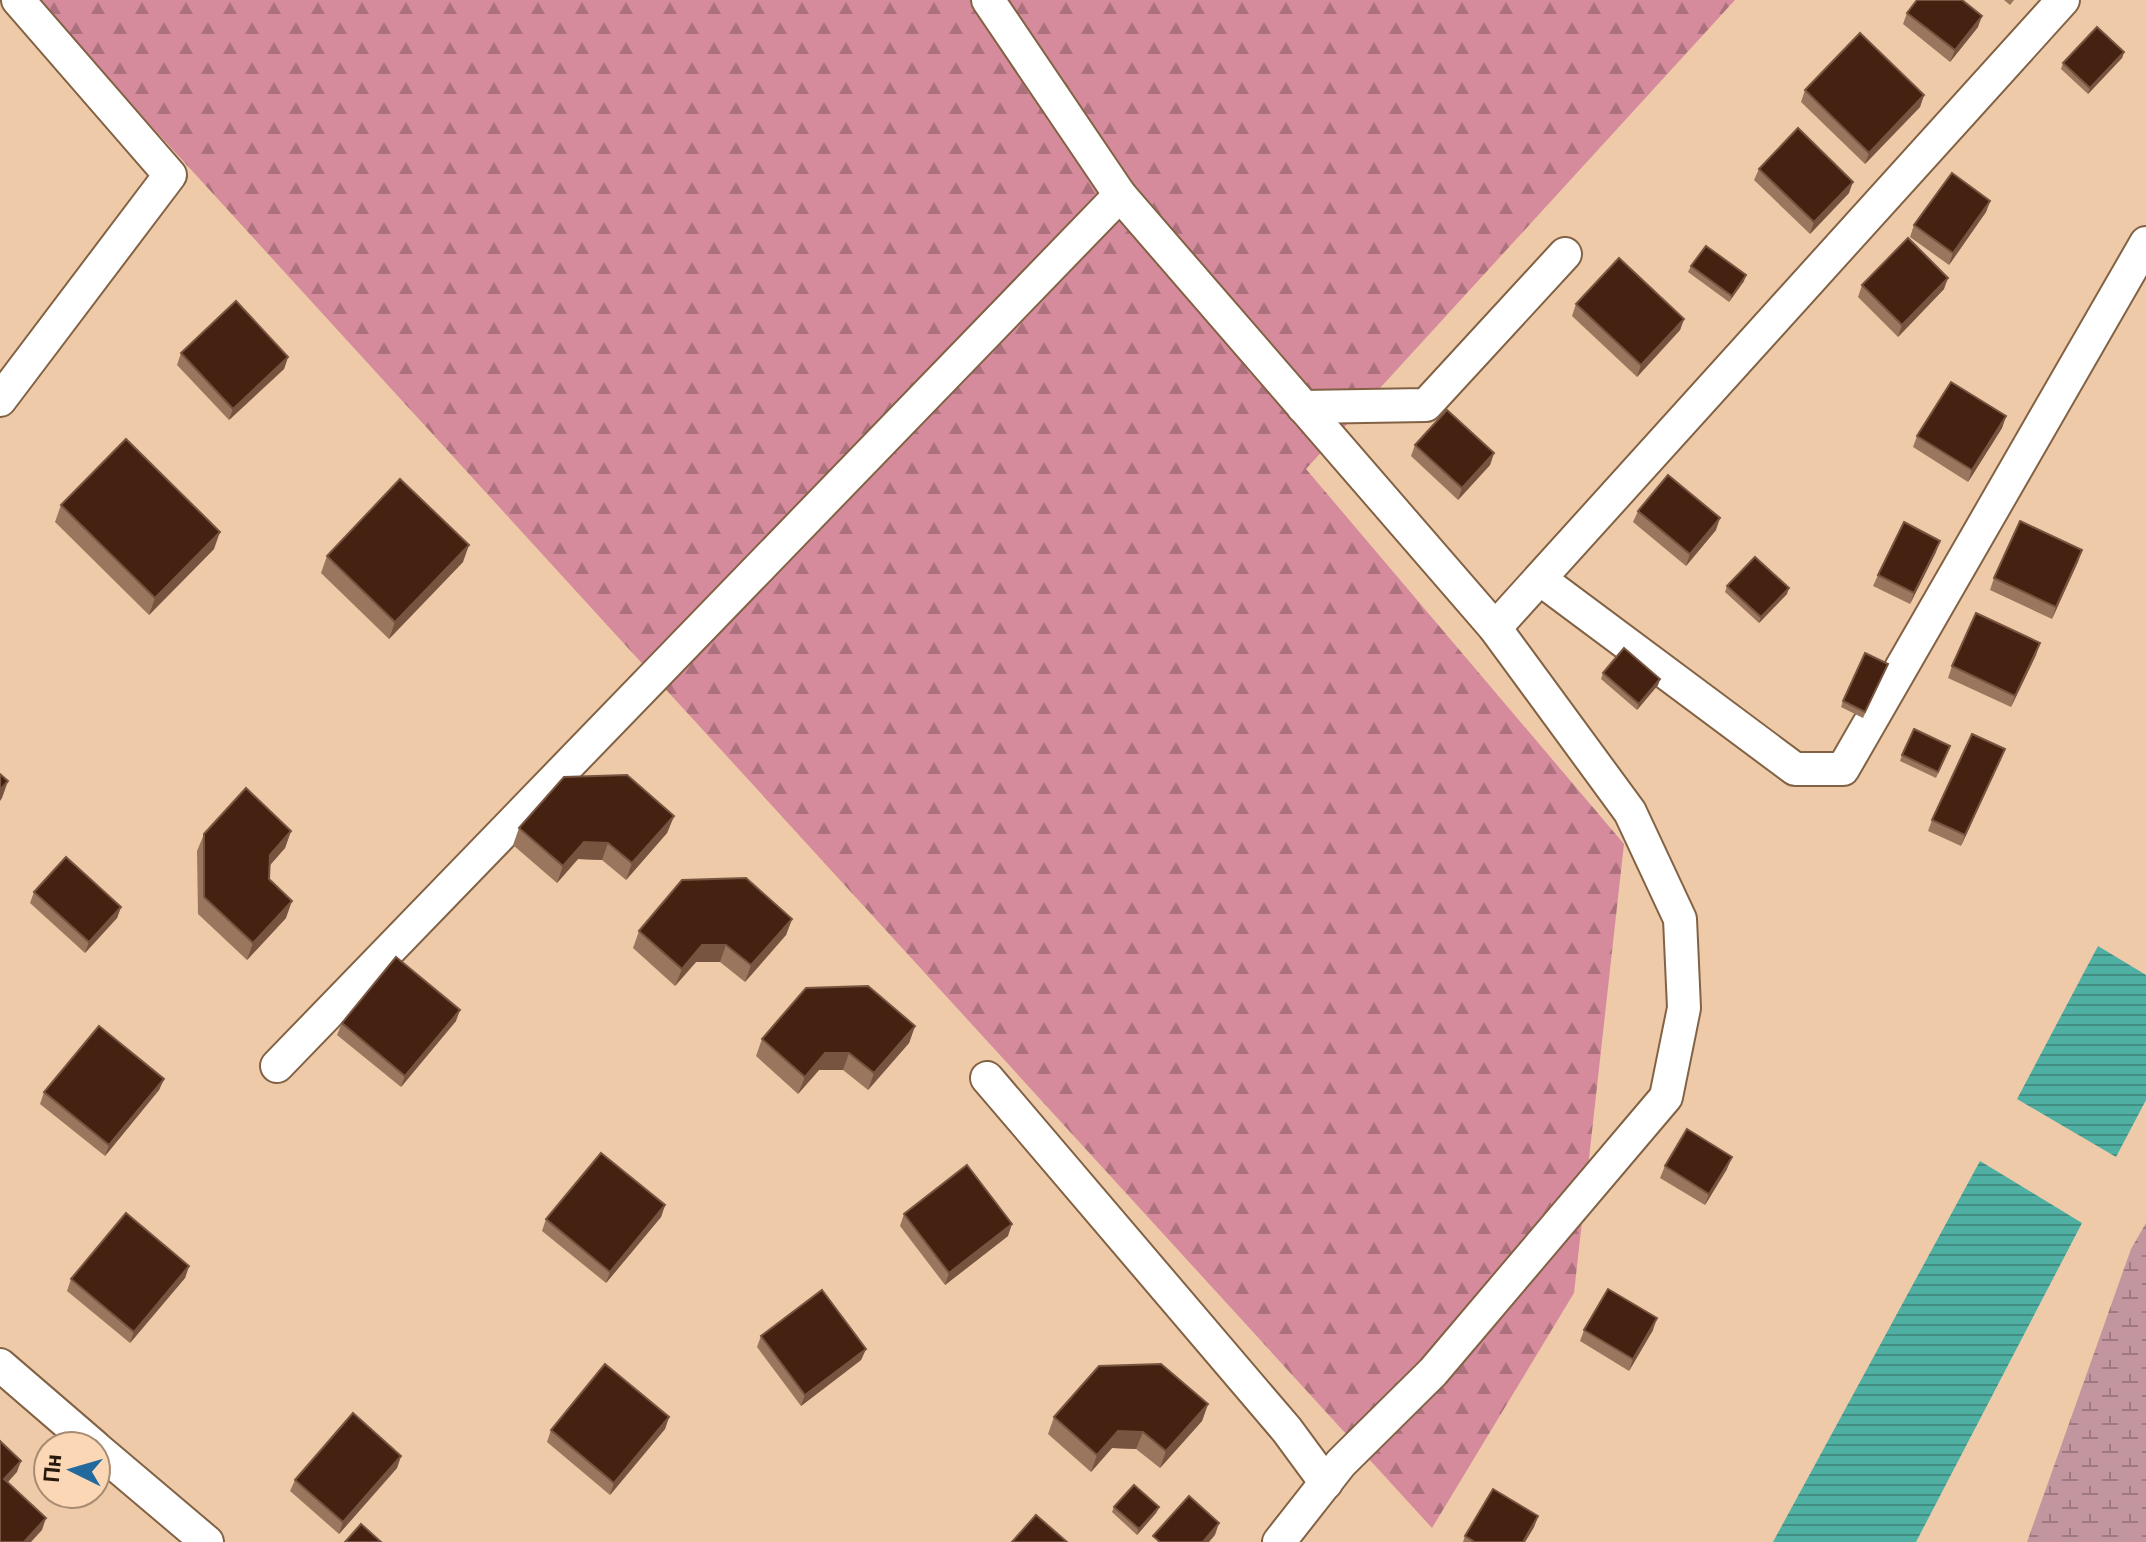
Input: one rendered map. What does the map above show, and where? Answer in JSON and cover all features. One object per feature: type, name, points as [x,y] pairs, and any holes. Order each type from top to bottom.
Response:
[{"type":"street","points":[[0,400],[170,175],[18,0]]},
{"type":"street","points":[[988,0],[1120,195],[1495,628],[1630,812],[1680,919],[1684,1008],[1666,1097],[1433,1372],[1341,1463],[1279,1542]]},
{"type":"street","points":[[1495,628],[2063,0]]},
{"type":"street","points":[[277,1066],[1120,195]]},
{"type":"street","points":[[1540,579],[1795,769],[1843,769],[2146,243]]},
{"type":"street","points":[[1303,407],[1426,405],[1565,254]]},
{"type":"street","points":[[987,1078],[1287,1430],[1326,1483]]},
{"type":"street","points":[[0,1365],[75,1430]]},
{"type":"street","points":[[112,1461],[207,1542]]},
{"type":"green space","points":[[36,0],[1735,0],[1306,469],[1624,844],[1574,1293],[1432,1528]]},
{"type":"green space","points":[[2146,1223],[2146,1542],[2027,1542],[2131,1249]]},
{"type":"water","points":[[2098,946],[2146,975],[2146,1100],[2116,1157],[2017,1099]]},
{"type":"water","points":[[1980,1161],[2082,1223],[1916,1542],[1773,1542]]},
{"type":"building","points":[[1917,0],[1962,0],[1982,16],[1955,50],[1907,13]]},
{"type":"building","points":[[2097,27],[2124,52],[2090,88],[2063,63]]},
{"type":"building","points":[[1860,33],[1924,95],[1869,153],[1805,90]]},
{"type":"building","points":[[1798,128],[1853,182],[1814,222],[1759,169]]},
{"type":"building","points":[[1952,173],[1990,201],[1953,253],[1914,225]]},
{"type":"building","points":[[1908,238],[1948,278],[1902,325],[1862,285]]},
{"type":"building","points":[[1706,246],[1746,275],[1732,296],[1691,266]]},
{"type":"building","points":[[1619,258],[1684,319],[1641,365],[1576,304]]},
{"type":"building","points":[[236,301],[288,357],[233,409],[181,353]]},
{"type":"building","points":[[1951,382],[2006,416],[1972,470],[1917,436]]},
{"type":"building","points":[[1447,410],[1494,453],[1462,488],[1415,445]]},
{"type":"building","points":[[126,439],[220,532],[155,598],[61,505]]},
{"type":"building","points":[[1668,475],[1720,518],[1690,554],[1638,511]]},
{"type":"building","points":[[400,479],[469,545],[395,622],[327,556]]},
{"type":"building","points":[[2020,521],[2082,550],[2056,607],[1994,578]]},
{"type":"building","points":[[1904,522],[1940,541],[1914,593],[1878,575]]},
{"type":"building","points":[[1755,557],[1789,588],[1761,617],[1727,586]]},
{"type":"building","points":[[1976,613],[2040,643],[2015,696],[1952,666]]},
{"type":"building","points":[[1624,648],[1660,679],[1639,704],[1603,673]]},
{"type":"building","points":[[1865,653],[1888,664],[1865,712],[1843,701]]},
{"type":"building","points":[[1914,729],[1950,746],[1938,772],[1902,755]]},
{"type":"building","points":[[1972,734],[2005,749],[1965,835],[1932,820]]},
{"type":"building","points":[[0,774],[8,781],[0,790]]},
{"type":"building","points":[[627,775],[674,816],[632,863],[608,843],[584,842],[563,866],[519,828],[564,777]]},
{"type":"building","points":[[246,788],[291,831],[270,855],[269,879],[292,901],[253,943],[204,897],[204,834]]},
{"type":"building","points":[[66,857],[121,907],[89,942],[34,892]]},
{"type":"building","points":[[746,878],[792,919],[751,965],[726,945],[702,945],[682,969],[639,931],[682,880]]},
{"type":"building","points":[[396,957],[460,1010],[405,1076],[342,1023]]},
{"type":"building","points":[[868,986],[915,1026],[874,1073],[849,1053],[825,1053],[805,1077],[762,1039],[806,988]]},
{"type":"building","points":[[99,1026],[164,1079],[109,1145],[44,1092]]},
{"type":"building","points":[[1687,1129],[1732,1157],[1709,1194],[1665,1166]]},
{"type":"building","points":[[601,1153],[665,1205],[610,1272],[546,1219]]},
{"type":"building","points":[[967,1165],[1012,1224],[949,1273],[904,1214]]},
{"type":"building","points":[[126,1213],[189,1266],[134,1332],[71,1279]]},
{"type":"building","points":[[1608,1289],[1657,1318],[1633,1359],[1584,1330]]},
{"type":"building","points":[[822,1290],[866,1349],[805,1395],[761,1336]]},
{"type":"building","points":[[605,1364],[669,1417],[614,1483],[551,1430]]},
{"type":"building","points":[[1161,1364],[1208,1404],[1166,1451],[1143,1432],[1118,1431],[1097,1455],[1054,1417],[1099,1366]]},
{"type":"building","points":[[353,1413],[401,1456],[343,1522],[295,1480]]},
{"type":"building","points":[[0,1441],[21,1461],[4,1479],[32,1505],[32,1510],[37,1510],[46,1518],[24,1542],[0,1542]]},
{"type":"building","points":[[1134,1485],[1159,1507],[1139,1529],[1114,1507]]},
{"type":"building","points":[[1493,1489],[1538,1516],[1523,1542],[1475,1542],[1465,1536]]},
{"type":"building","points":[[1189,1496],[1219,1523],[1203,1542],[1160,1542],[1153,1536]]},
{"type":"building","points":[[1036,1515],[1067,1542],[1012,1542]]},
{"type":"building","points":[[361,1524],[381,1542],[345,1542]]}]
